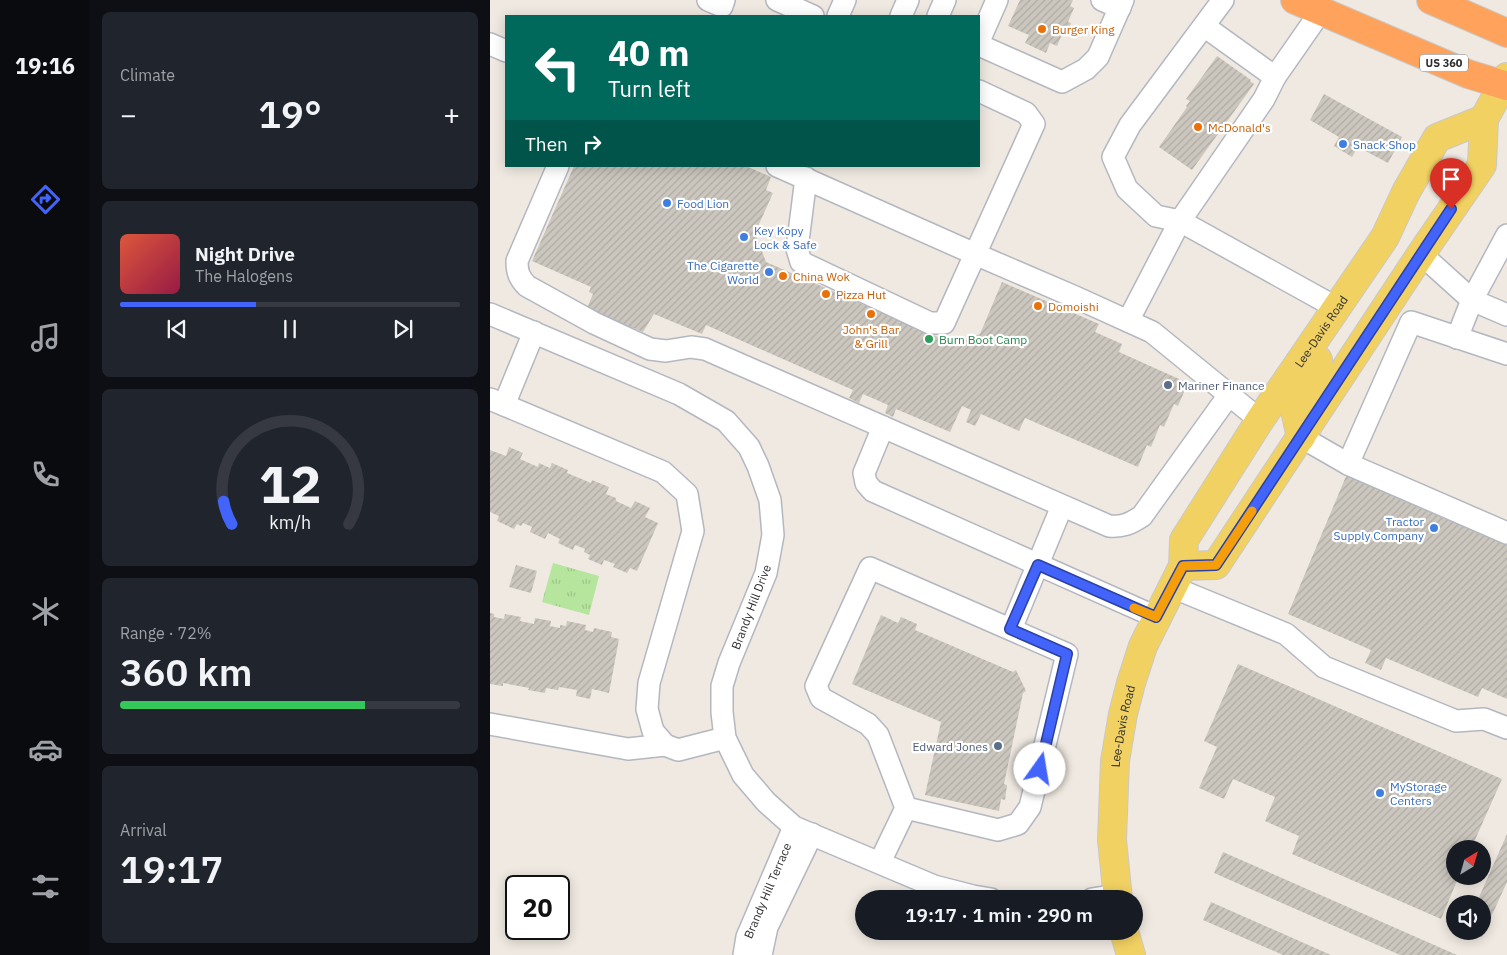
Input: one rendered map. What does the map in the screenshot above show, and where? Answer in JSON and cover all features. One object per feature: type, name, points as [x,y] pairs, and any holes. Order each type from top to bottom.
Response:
[{"type":"highway","name":"US 360","points":[[1295,0],[1468,74],[1506,83]]},
{"type":"highway","points":[[1431,0],[1507,33]]},
{"type":"main road","points":[[1178,577],[1216,565],[1420,254],[1482,165],[1484,119],[1506,83]]},
{"type":"main road","name":"Lee-Davis Road","points":[[1109,890],[1115,761],[1123,714],[1143,646],[1156,617],[1178,577],[1184,540],[1260,420],[1385,237],[1406,192],[1437,138],[1484,119]]},
{"type":"main road","points":[[1301,437],[1295,411],[1308,378],[1323,350],[1337,308]]},
{"type":"main road","points":[[1127,940],[1131,955]]},
{"type":"street","points":[[708,0],[722,6],[724,0]]},
{"type":"street","points":[[777,0],[811,15]]},
{"type":"street","points":[[838,15],[845,0]]},
{"type":"street","points":[[901,15],[908,0]]},
{"type":"street","points":[[938,15],[945,0]]},
{"type":"street","points":[[980,39],[997,0]]},
{"type":"street","points":[[1223,0],[1130,125],[1113,157],[1127,189],[1156,216],[1180,220],[1337,308]]},
{"type":"street","points":[[980,45],[1062,82],[1086,69],[1098,57],[1115,3]]},
{"type":"street","points":[[1128,321],[1180,220],[1264,99],[1275,76],[1321,11]]},
{"type":"street","points":[[1204,26],[1275,76]]},
{"type":"street","points":[[490,44],[505,51]]},
{"type":"street","points":[[806,178],[797,249],[801,262],[930,323],[944,323],[1034,124],[1026,113],[980,91]]},
{"type":"street","points":[[558,167],[517,261],[517,272],[527,286],[594,323],[650,350],[666,351],[691,347],[705,349],[1109,526],[1121,527],[1131,524],[1142,516],[1229,395]]},
{"type":"street","points":[[779,167],[1152,332],[1260,420]]},
{"type":"street","points":[[1457,338],[1472,300],[1507,235]]},
{"type":"street","points":[[1420,254],[1472,300],[1507,315]]},
{"type":"street","name":"Brandy Hill Drive","points":[[490,314],[679,394],[726,421],[749,447],[770,500],[773,535],[766,573],[729,663],[722,686],[725,738],[742,775],[766,802],[803,831],[934,886],[950,890]]},
{"type":"street","points":[[1348,464],[1411,322],[1507,354]]},
{"type":"street","points":[[534,332],[497,402],[663,472],[687,494],[693,531],[649,683],[647,709],[653,731],[665,745]]},
{"type":"street","points":[[883,427],[864,473],[866,482],[873,491],[1156,617]]},
{"type":"street","points":[[1301,437],[1348,464],[1507,533]]},
{"type":"street","points":[[1010,629],[1062,506]]},
{"type":"street","points":[[880,862],[906,808],[878,735],[868,724],[821,698],[816,686],[870,568],[1067,654],[1030,808],[1018,824],[998,830],[906,808]]},
{"type":"street","points":[[1178,577],[1286,634],[1324,667],[1456,722],[1484,719],[1507,728]]},
{"type":"street","points":[[490,724],[628,749],[665,745],[678,750],[725,738]]},
{"type":"street","name":"Brandy Hill Terrace","points":[[744,955],[747,937],[803,831]]},
{"type":"street","name":"Brandy Hill Terrace","points":[[761,955],[767,927],[803,831]]},
{"type":"green space","points":[[553,563],[599,576],[589,615],[542,602]]},
{"type":"building","name":"Burger King","points":[[1020,0],[1073,0],[1070,6],[1074,8],[1068,22],[1071,23],[1067,34],[1063,32],[1057,46],[1050,43],[1046,53],[1025,43],[1029,35],[1008,26]]},
{"type":"building","name":"McDonald's","points":[[1217,56],[1254,84],[1192,170],[1159,147],[1187,107],[1190,101],[1186,99]]},
{"type":"building","points":[[1324,94],[1402,137],[1388,163],[1358,147],[1352,157],[1334,146],[1339,137],[1310,120]]},
{"type":"building","points":[[574,167],[748,167],[771,177],[766,190],[773,193],[755,233],[766,262],[954,344],[980,334],[1002,282],[1099,324],[1095,332],[1122,344],[1119,352],[1188,383],[1178,406],[1174,404],[1164,427],[1160,425],[1151,447],[1147,445],[1138,467],[1025,418],[1019,431],[981,414],[975,426],[966,422],[971,410],[962,406],[950,432],[896,409],[893,417],[885,413],[888,405],[863,394],[859,403],[849,398],[853,390],[706,325],[702,334],[654,314],[643,332],[634,328],[633,331],[627,329],[628,327],[587,308],[593,294],[589,292],[591,287],[532,261]]},
{"type":"building","points":[[509,447],[523,453],[520,459],[538,467],[539,463],[550,468],[552,463],[568,470],[567,473],[591,483],[592,480],[609,487],[606,494],[631,508],[635,501],[650,508],[645,517],[658,523],[637,571],[630,568],[627,573],[613,567],[615,564],[604,560],[602,565],[588,559],[590,555],[584,552],[585,549],[575,545],[573,550],[558,543],[560,539],[548,533],[545,539],[530,532],[532,527],[523,523],[521,526],[517,524],[514,529],[497,521],[499,516],[490,512],[490,450],[506,456]]},
{"type":"building","points":[[1347,474],[1507,541],[1507,699],[1482,688],[1478,697],[1386,658],[1381,670],[1365,663],[1371,650],[1288,614]]},
{"type":"building","points":[[516,565],[537,571],[531,593],[509,587]]},
{"type":"building","points":[[490,613],[494,614],[494,617],[504,619],[505,614],[521,617],[520,621],[534,624],[535,618],[551,621],[550,626],[560,628],[560,625],[566,626],[567,621],[586,625],[585,630],[593,632],[594,628],[612,632],[611,637],[619,639],[609,693],[592,689],[590,699],[576,696],[577,690],[559,687],[558,690],[546,688],[545,693],[503,683],[503,686],[490,684]]},
{"type":"building","points":[[881,615],[898,623],[901,617],[917,624],[915,630],[1013,672],[1016,670],[1026,691],[1023,693],[1004,784],[1007,785],[1005,800],[1001,799],[999,811],[925,795],[941,722],[852,684]]},
{"type":"building","name":"MyStorage Centers","points":[[1238,664],[1502,779],[1475,840],[1446,840],[1446,885],[1455,885],[1451,895],[1446,895],[1446,907],[1441,919],[1292,854],[1299,836],[1265,821],[1275,797],[1233,779],[1224,799],[1199,788],[1217,747],[1204,741]]},
{"type":"building","points":[[1507,834],[1507,882],[1491,917],[1491,895],[1480,895],[1484,885],[1491,885],[1491,870]]},
{"type":"building","points":[[1223,852],[1457,955],[1400,955],[1214,873]]},
{"type":"building","points":[[1211,902],[1331,955],[1283,955],[1203,920]]},
{"type":"slow traffic","points":[[1134,608],[1156,617],[1183,566],[1216,565],[1252,511]]},
{"type":"place","name":"Burger King","points":[[1042,29]]},
{"type":"place","name":"McDonald's","points":[[1198,127]]},
{"type":"place","name":"Snack Shop","points":[[1343,144]]},
{"type":"place","name":"Food Lion","points":[[667,203]]},
{"type":"place","name":"Key Kopy Lock & Safe","points":[[744,237]]},
{"type":"place","name":"The Cigarette World","points":[[769,272]]},
{"type":"place","name":"China Wok","points":[[783,276]]},
{"type":"place","name":"Pizza Hut","points":[[826,294]]},
{"type":"place","name":"Domoishi","points":[[1038,306]]},
{"type":"place","name":"John's Bar & Grill","points":[[871,314]]},
{"type":"place","name":"Burn Boot Camp","points":[[929,339]]},
{"type":"place","name":"Mariner Finance","points":[[1168,385]]},
{"type":"place","name":"Tractor Supply Company","points":[[1434,528]]},
{"type":"place","name":"Edward Jones","points":[[998,746]]},
{"type":"place","name":"MyStorage Centers","points":[[1380,793]]},
{"type":"route","points":[[1040,769],[1067,654],[1010,629],[1038,565],[1156,617],[1183,566],[1216,565],[1451,209]]}]
